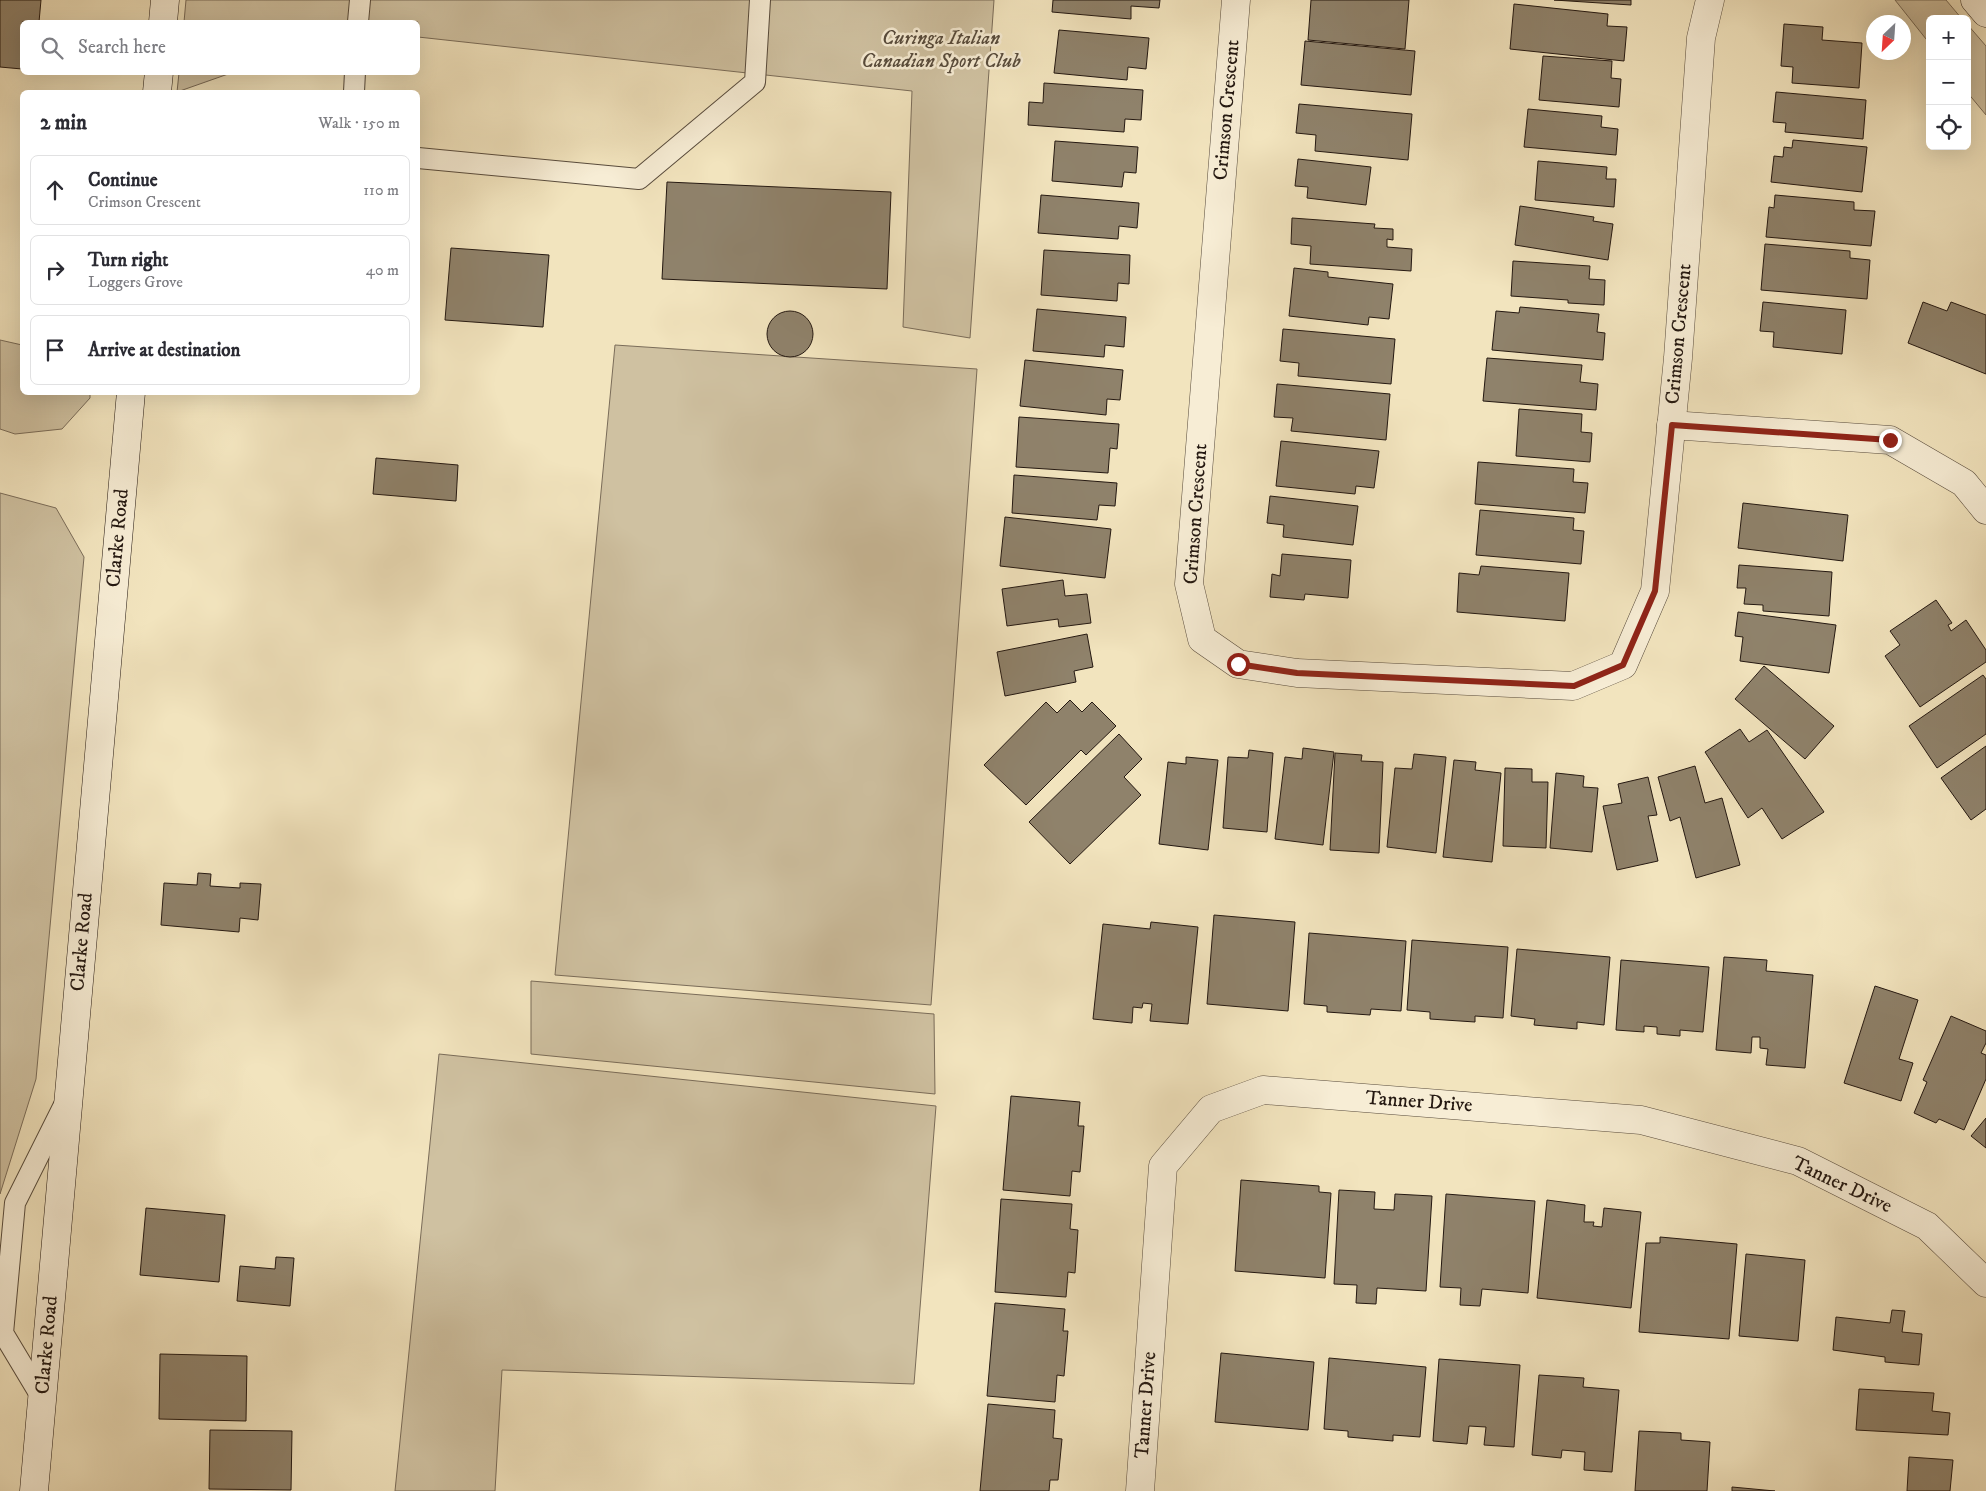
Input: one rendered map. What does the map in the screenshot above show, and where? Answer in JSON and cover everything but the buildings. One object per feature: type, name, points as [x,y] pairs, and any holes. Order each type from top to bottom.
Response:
[{"type":"street","points":[[163,20],[165,0]]},
{"type":"street","name":"Crimson Crescent","points":[[1236,0],[1188,584],[1202,638],[1238,664],[1297,673],[1574,686],[1623,665],[1655,591],[1672,425],[1701,38],[1710,0]]},
{"type":"street","points":[[1975,0],[1986,13]]},
{"type":"street","points":[[157,90],[159,75]]},
{"type":"street","name":"Clarke Road","points":[[34,1491],[131,395]]},
{"type":"street","points":[[1672,425],[1890,440],[1964,483],[1986,510]]},
{"type":"street","name":"Tanner Drive","points":[[1140,1491],[1163,1166],[1211,1109],[1263,1090],[1641,1120],[1798,1161],[1927,1226],[1986,1283]]},
{"type":"lane","points":[[358,20],[360,0]]},
{"type":"lane","points":[[420,158],[640,179],[755,82],[760,0]]},
{"type":"lane","points":[[354,90],[355,75]]},
{"type":"lane","points":[[42,1398],[3,1333],[15,1202],[68,1097]]},
{"type":"green space","name":"Curinga Italian Canadian Sport Club","points":[[186,0],[994,0],[970,338],[903,327],[912,91],[420,37],[420,20],[184,20]]},
{"type":"green space","points":[[1895,0],[1946,0],[1959,15],[1926,15],[1926,39],[1911,20],[1911,15],[1907,15]]},
{"type":"green space","points":[[1971,29],[1986,46],[1986,115],[1971,97]]},
{"type":"green space","points":[[179,75],[225,75],[183,90],[177,90]]},
{"type":"green space","points":[[0,340],[20,345],[20,395],[90,395],[90,398],[62,429],[15,434],[0,429]]},
{"type":"green space","points":[[615,345],[977,369],[931,1005],[555,975]]},
{"type":"green space","points":[[0,493],[56,508],[84,557],[36,1079],[0,1194]]},
{"type":"green space","points":[[531,981],[934,1014],[935,1094],[531,1054]]},
{"type":"green space","points":[[439,1054],[936,1106],[914,1384],[502,1370],[495,1491],[395,1491]]},
{"type":"route","points":[[1238,664],[1297,673],[1474,683],[1574,686],[1623,665],[1655,591],[1672,425],[1890,440]]}]
